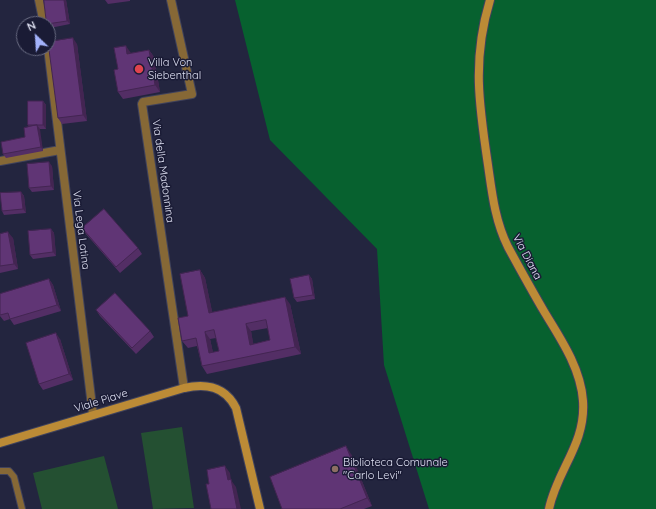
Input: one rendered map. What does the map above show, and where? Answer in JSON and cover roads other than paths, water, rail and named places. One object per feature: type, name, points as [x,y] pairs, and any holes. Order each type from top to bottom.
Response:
[{"type":"street","points":[[39,0],[42,16]]},
{"type":"street","name":"Via della Madonnina","points":[[171,0],[192,94],[143,102],[142,104],[184,388]]},
{"type":"street","name":"Via Diana","points":[[490,0],[481,32],[478,82],[492,194],[498,223],[508,248],[564,346],[577,374],[583,392],[583,412],[580,433],[557,482],[549,509]]},
{"type":"street","name":"Via Lega Latina","points":[[49,56],[92,414]]},
{"type":"street","points":[[0,161],[60,150]]},
{"type":"street","name":"Viale Piave","points":[[0,443],[92,414],[184,388],[208,386],[222,391],[232,400],[239,418],[260,509]]},
{"type":"lane","points":[[0,471],[9,471],[14,476],[22,509]]},
{"type":"place","name":"Villa Von Siebenthal","points":[[139,69]]},
{"type":"place","name":"Biblioteca Comunale \"Carlo Levi\"","points":[[335,469]]}]
